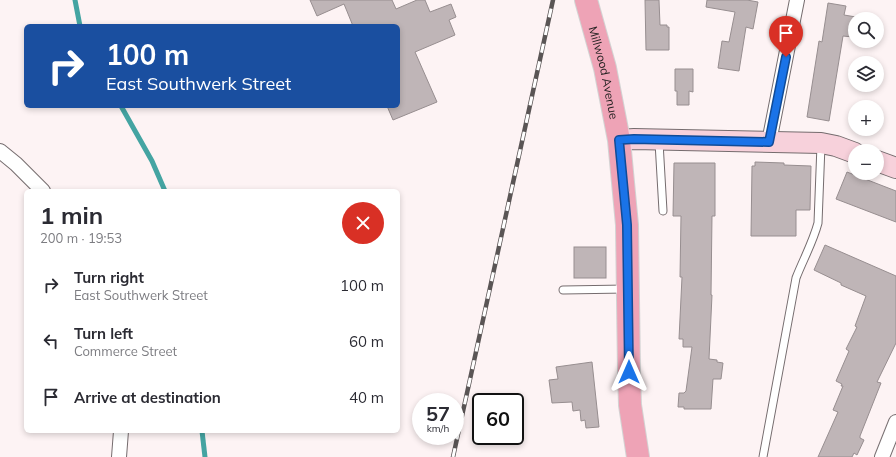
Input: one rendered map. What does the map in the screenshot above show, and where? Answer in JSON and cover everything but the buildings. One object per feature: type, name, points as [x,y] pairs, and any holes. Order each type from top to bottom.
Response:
[{"type":"main road","name":"Millwood Avenue","points":[[586,0],[605,68],[619,140],[627,225],[630,405],[638,457]]},
{"type":"street","points":[[769,142],[797,0]]},
{"type":"street","points":[[619,140],[659,139],[822,143],[848,150]]},
{"type":"street","points":[[0,151],[16,164],[40,189]]},
{"type":"street","points":[[884,164],[896,168]]},
{"type":"street","points":[[882,457],[896,422]]},
{"type":"street","points":[[119,457],[121,433]]},
{"type":"lane","points":[[659,139],[663,211]]},
{"type":"lane","points":[[763,457],[796,278],[815,235],[818,223],[822,143]]},
{"type":"lane","points":[[563,290],[628,289]]},
{"type":"waterway","points":[[75,0],[80,24]]},
{"type":"waterway","points":[[122,108],[152,161],[164,189]]},
{"type":"waterway","points":[[202,433],[205,457]]},
{"type":"railway","points":[[453,457],[553,0]]},
{"type":"route","points":[[629,372],[627,225],[619,140],[769,142],[786,57]]}]
